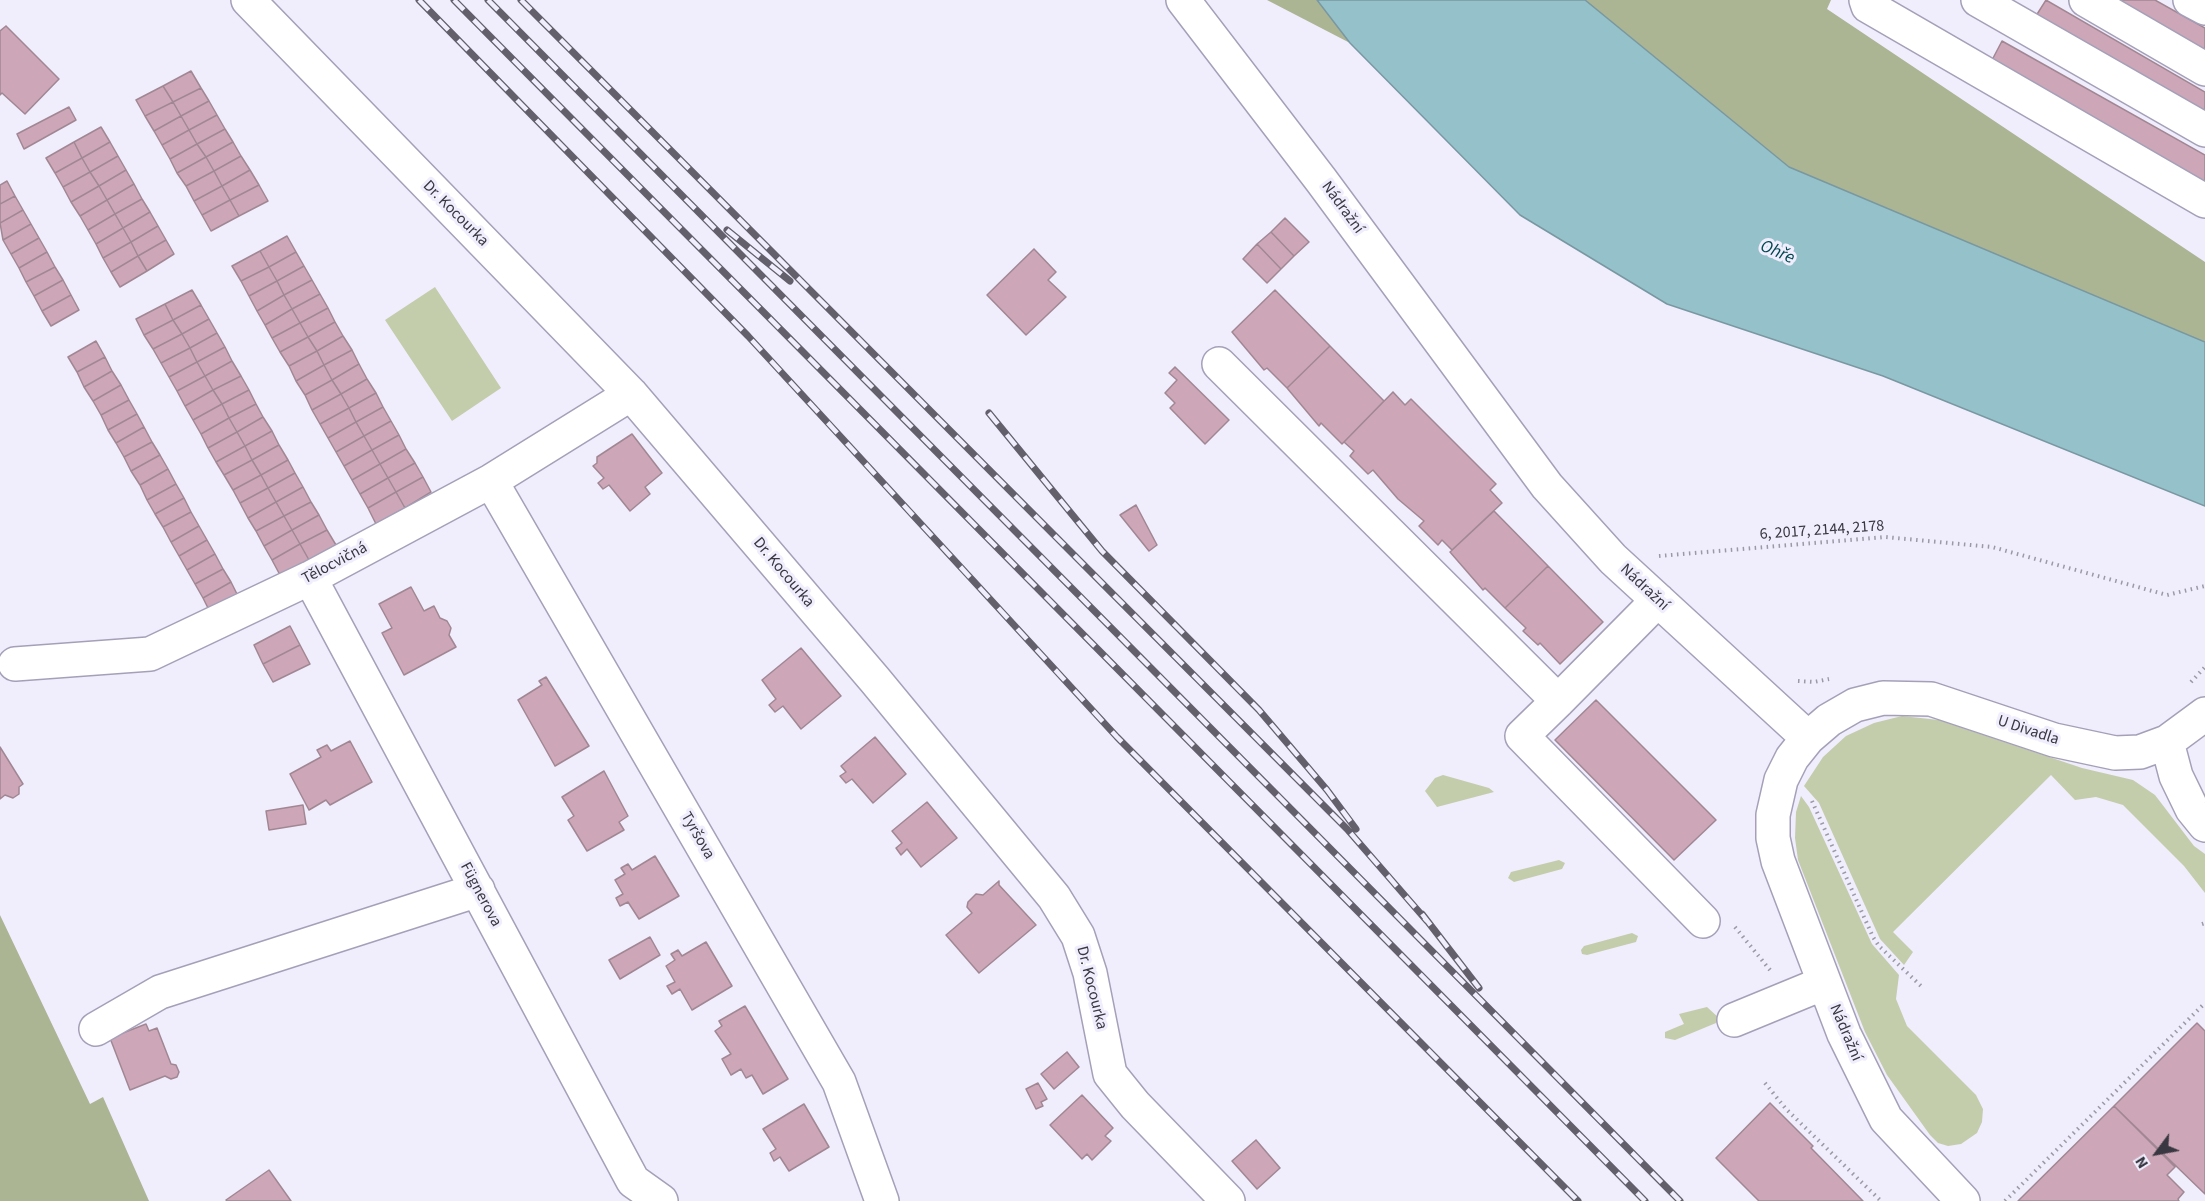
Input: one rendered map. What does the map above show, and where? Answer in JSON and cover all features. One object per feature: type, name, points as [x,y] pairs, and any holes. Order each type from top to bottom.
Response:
[{"type":"street","name":"Dr. Kocourka","points":[[248,0],[631,394],[874,680],[1053,897],[1078,936],[1090,973],[1110,1074],[1135,1106],[1228,1201]]},
{"type":"street","name":"Nádražní","points":[[1183,0],[1321,180],[1547,486],[1613,559],[1808,738],[1792,758],[1780,780],[1773,815],[1774,846],[1824,983],[1868,1086],[1886,1119],[1963,1201]]},
{"type":"street","points":[[1866,0],[1868,6],[2205,201]]},
{"type":"street","points":[[1978,0],[2205,130]]},
{"type":"street","points":[[2086,0],[2205,69]]},
{"type":"street","points":[[2190,0],[2205,8]]},
{"type":"street","points":[[1219,364],[1558,701]]},
{"type":"street","name":"Tělocvičná","points":[[15,664],[150,654],[310,578],[491,481],[631,394]]},
{"type":"street","name":"Tyršova","points":[[491,481],[838,1082],[882,1201]]},
{"type":"street","name":"Fügnerova","points":[[310,578],[633,1181],[655,1199]]},
{"type":"street","points":[[1658,600],[1522,736],[1703,921]]},
{"type":"street","name":"U Divadla","points":[[1808,738],[1829,720],[1855,705],[1883,698],[1912,696],[1931,699],[2054,740],[2091,749],[2140,752],[2167,742],[2205,714]]},
{"type":"street","points":[[2167,742],[2175,776],[2192,809],[2205,825]]},
{"type":"street","points":[[96,1029],[159,992],[477,890]]},
{"type":"street","points":[[1734,1020],[1824,983]]},
{"type":"path","name":"6, 2017, 2144, 2178","points":[[1613,559],[1885,537],[1992,547],[2167,595],[2205,586]]},
{"type":"path","points":[[1780,780],[1806,793],[1811,799],[1873,937],[1879,946],[1921,986]]},
{"type":"path","points":[[2005,1201],[2205,1003]]},
{"type":"path","points":[[1765,1083],[1786,1109],[1881,1201]]},
{"type":"green space","points":[[1267,0],[1317,0],[1350,43]]},
{"type":"green space","points":[[1585,0],[1831,0],[1827,9],[2205,262],[2205,342],[1789,167]]},
{"type":"green space","points":[[435,287],[501,388],[452,421],[385,320]]},
{"type":"green space","points":[[1902,716],[1939,720],[2082,768],[2133,780],[2155,795],[2194,846],[2205,854],[2205,893],[2184,866],[2123,805],[2096,797],[2075,800],[2051,775],[1893,932],[1913,952],[1904,965],[1880,939],[1819,803],[1804,786],[1823,757],[1846,736],[1874,723]]},
{"type":"green space","points":[[1443,775],[1489,788],[1494,792],[1437,807],[1425,791],[1435,778]]},
{"type":"green space","points":[[1801,796],[1809,807],[1872,944],[1899,975],[1896,999],[1907,1026],[1976,1095],[1983,1109],[1982,1122],[1977,1133],[1961,1144],[1948,1146],[1938,1143],[1930,1135],[1887,1075],[1865,1032],[1798,860],[1795,838],[1796,812]]},
{"type":"green space","points":[[1559,860],[1565,863],[1562,869],[1514,882],[1508,878],[1511,872]]},
{"type":"green space","points":[[0,915],[90,1104],[103,1097],[149,1201],[0,1201]]},
{"type":"green space","points":[[1632,933],[1638,936],[1636,942],[1587,955],[1582,954],[1581,950],[1584,946]]},
{"type":"green space","points":[[1707,1007],[1719,1018],[1716,1023],[1675,1040],[1665,1038],[1665,1032],[1684,1024],[1679,1014]]},
{"type":"water","name":"Ohře","points":[[1317,0],[1585,0],[1789,167],[2205,342],[2205,506],[1883,376],[1667,304],[1520,215],[1350,43]]},
{"type":"building","points":[[2046,0],[2205,92],[2205,119],[2034,19]]},
{"type":"building","points":[[2104,0],[2155,0],[2205,28],[2205,57]]},
{"type":"building","points":[[6,26],[59,79],[25,114],[2,93],[0,95],[0,31]]},
{"type":"building","points":[[2002,41],[2205,155],[2205,183],[1991,62]]},
{"type":"building","points":[[191,71],[201,88],[173,102],[163,86]]},
{"type":"building","points":[[163,86],[173,102],[145,116],[136,100]]},
{"type":"building","points":[[201,88],[209,101],[181,116],[173,102]]},
{"type":"building","points":[[209,101],[217,115],[189,130],[181,116]]},
{"type":"building","points":[[173,102],[181,116],[154,131],[145,116]]},
{"type":"building","points":[[69,107],[76,120],[24,149],[17,134]]},
{"type":"building","points":[[217,115],[225,129],[197,144],[189,130]]},
{"type":"building","points":[[181,116],[189,130],[162,145],[154,131]]},
{"type":"building","points":[[101,127],[110,142],[82,158],[74,142]]},
{"type":"building","points":[[225,129],[233,142],[206,157],[197,144]]},
{"type":"building","points":[[189,130],[197,144],[170,159],[162,145]]},
{"type":"building","points":[[74,142],[82,158],[55,173],[46,158]]},
{"type":"building","points":[[110,142],[118,156],[90,172],[82,158]]},
{"type":"building","points":[[233,142],[241,156],[214,171],[206,157]]},
{"type":"building","points":[[197,144],[206,157],[177,173],[170,159]]},
{"type":"building","points":[[118,156],[126,170],[99,186],[90,172]]},
{"type":"building","points":[[241,156],[250,170],[222,186],[214,171]]},
{"type":"building","points":[[206,157],[214,171],[186,186],[177,173]]},
{"type":"building","points":[[82,158],[90,172],[63,187],[55,173]]},
{"type":"building","points":[[126,170],[134,184],[107,200],[99,186]]},
{"type":"building","points":[[250,170],[259,185],[230,200],[222,186]]},
{"type":"building","points":[[214,171],[222,186],[194,201],[186,186]]},
{"type":"building","points":[[90,172],[99,186],[71,202],[63,187]]},
{"type":"building","points":[[7,181],[15,196],[0,204],[0,185]]},
{"type":"building","points":[[134,184],[142,199],[115,214],[107,200]]},
{"type":"building","points":[[259,185],[268,201],[239,216],[230,200]]},
{"type":"building","points":[[99,186],[107,200],[80,216],[71,202]]},
{"type":"building","points":[[222,186],[230,200],[202,215],[194,201]]},
{"type":"building","points":[[15,196],[23,210],[0,223],[0,204]]},
{"type":"building","points":[[142,199],[150,212],[123,228],[115,214]]},
{"type":"building","points":[[107,200],[115,214],[88,230],[80,216]]},
{"type":"building","points":[[230,200],[239,216],[211,231],[202,215]]},
{"type":"building","points":[[23,210],[31,224],[3,240],[0,223]]},
{"type":"building","points":[[150,212],[158,226],[131,242],[123,228]]},
{"type":"building","points":[[115,214],[123,228],[96,244],[88,230]]},
{"type":"building","points":[[1285,218],[1309,242],[1294,256],[1271,232]]},
{"type":"building","points":[[31,224],[39,238],[11,254],[3,240]]},
{"type":"building","points":[[158,226],[166,240],[138,256],[131,242]]},
{"type":"building","points":[[123,228],[131,242],[103,258],[96,244]]},
{"type":"building","points":[[1271,232],[1294,256],[1281,269],[1257,244]]},
{"type":"building","points":[[287,236],[296,252],[269,267],[260,251]]},
{"type":"building","points":[[39,238],[47,252],[19,268],[11,254]]},
{"type":"building","points":[[166,240],[174,254],[147,271],[138,256]]},
{"type":"building","points":[[131,242],[138,256],[111,272],[103,258]]},
{"type":"building","points":[[1257,244],[1281,269],[1267,283],[1243,259]]},
{"type":"building","points":[[1034,249],[1056,272],[1048,280],[1066,297],[1026,335],[987,295]]},
{"type":"building","points":[[260,251],[269,267],[241,281],[232,266]]},
{"type":"building","points":[[47,252],[55,267],[26,282],[19,268]]},
{"type":"building","points":[[296,252],[304,266],[277,281],[269,267]]},
{"type":"building","points":[[138,256],[147,271],[120,287],[111,272]]},
{"type":"building","points":[[304,266],[312,280],[284,295],[277,281]]},
{"type":"building","points":[[55,267],[63,280],[34,296],[26,282]]},
{"type":"building","points":[[269,267],[277,281],[249,296],[241,281]]},
{"type":"building","points":[[63,280],[71,295],[42,311],[34,296]]},
{"type":"building","points":[[312,280],[320,294],[292,309],[284,295]]},
{"type":"building","points":[[277,281],[284,295],[257,311],[249,296]]},
{"type":"building","points":[[192,290],[201,305],[173,320],[165,304]]},
{"type":"building","points":[[1275,290],[1330,346],[1287,388],[1267,368],[1264,370],[1232,332]]},
{"type":"building","points":[[320,294],[328,308],[300,323],[292,309]]},
{"type":"building","points":[[71,295],[79,310],[51,326],[42,311]]},
{"type":"building","points":[[284,295],[292,309],[265,325],[257,311]]},
{"type":"building","points":[[165,304],[173,320],[144,335],[136,319]]},
{"type":"building","points":[[201,305],[209,319],[182,334],[173,320]]},
{"type":"building","points":[[328,308],[335,322],[308,337],[300,323]]},
{"type":"building","points":[[292,309],[300,323],[272,338],[265,325]]},
{"type":"building","points":[[209,319],[217,333],[190,348],[182,334]]},
{"type":"building","points":[[173,320],[182,334],[153,349],[144,335]]},
{"type":"building","points":[[335,322],[343,336],[317,351],[308,337]]},
{"type":"building","points":[[300,323],[308,337],[280,352],[272,338]]},
{"type":"building","points":[[217,333],[225,347],[197,362],[190,348]]},
{"type":"building","points":[[182,334],[190,348],[161,363],[153,349]]},
{"type":"building","points":[[343,336],[352,350],[324,365],[317,351]]},
{"type":"building","points":[[308,337],[317,351],[289,366],[280,352]]},
{"type":"building","points":[[96,341],[105,357],[77,372],[68,357]]},
{"type":"building","points":[[1330,346],[1384,401],[1342,444],[1321,423],[1319,426],[1287,388]]},
{"type":"building","points":[[225,347],[232,361],[205,376],[197,362]]},
{"type":"building","points":[[190,348],[197,362],[169,377],[161,363]]},
{"type":"building","points":[[352,350],[359,364],[332,380],[324,365]]},
{"type":"building","points":[[317,351],[324,365],[296,381],[289,366]]},
{"type":"building","points":[[105,357],[112,371],[84,387],[77,372]]},
{"type":"building","points":[[232,361],[241,376],[213,390],[205,376]]},
{"type":"building","points":[[197,362],[205,376],[177,391],[169,377]]},
{"type":"building","points":[[359,364],[367,379],[341,394],[332,380]]},
{"type":"building","points":[[324,365],[332,380],[305,395],[296,381]]},
{"type":"building","points":[[1175,367],[1229,420],[1205,444],[1170,408],[1175,403],[1165,393],[1177,380],[1169,373]]},
{"type":"building","points":[[112,371],[121,385],[93,401],[84,387]]},
{"type":"building","points":[[205,376],[213,390],[185,406],[177,391]]},
{"type":"building","points":[[241,376],[249,390],[222,404],[213,390]]},
{"type":"building","points":[[367,379],[376,393],[349,408],[341,394]]},
{"type":"building","points":[[332,380],[341,394],[312,410],[305,395]]},
{"type":"building","points":[[121,385],[129,400],[101,415],[93,401]]},
{"type":"building","points":[[213,390],[222,404],[193,420],[185,406]]},
{"type":"building","points":[[249,390],[256,404],[229,418],[222,404]]},
{"type":"building","points":[[1393,392],[1405,405],[1411,399],[1496,484],[1490,490],[1502,503],[1452,550],[1442,540],[1438,545],[1419,526],[1424,521],[1398,499],[1373,470],[1368,474],[1350,456],[1354,451],[1344,442]]},
{"type":"building","points":[[376,393],[383,407],[356,422],[349,408]]},
{"type":"building","points":[[341,394],[349,408],[320,424],[312,410]]},
{"type":"building","points":[[129,400],[137,414],[108,430],[101,415]]},
{"type":"building","points":[[222,404],[229,418],[201,434],[193,420]]},
{"type":"building","points":[[256,404],[263,417],[237,432],[229,418]]},
{"type":"building","points":[[383,407],[391,421],[364,436],[356,422]]},
{"type":"building","points":[[349,408],[356,422],[328,438],[320,424]]},
{"type":"building","points":[[137,414],[144,427],[116,443],[108,430]]},
{"type":"building","points":[[263,417],[272,431],[245,446],[237,432]]},
{"type":"building","points":[[229,418],[237,432],[208,448],[201,434]]},
{"type":"building","points":[[391,421],[399,435],[372,450],[364,436]]},
{"type":"building","points":[[356,422],[364,436],[336,452],[328,438]]},
{"type":"building","points":[[144,427],[152,442],[124,457],[116,443]]},
{"type":"building","points":[[272,431],[279,445],[252,460],[245,446]]},
{"type":"building","points":[[237,432],[245,446],[216,462],[208,448]]},
{"type":"building","points":[[632,434],[662,473],[645,487],[650,494],[630,511],[609,485],[603,489],[598,483],[604,478],[593,466],[597,463],[597,457]]},
{"type":"building","points":[[399,435],[406,449],[380,464],[372,450]]},
{"type":"building","points":[[364,436],[372,450],[344,466],[336,452]]},
{"type":"building","points":[[152,442],[160,455],[131,471],[124,457]]},
{"type":"building","points":[[279,445],[288,460],[261,475],[252,460]]},
{"type":"building","points":[[245,446],[252,460],[224,475],[216,462]]},
{"type":"building","points":[[406,449],[415,463],[388,478],[380,464]]},
{"type":"building","points":[[372,450],[380,464],[352,480],[344,466]]},
{"type":"building","points":[[160,455],[168,469],[140,485],[131,471]]},
{"type":"building","points":[[252,460],[261,475],[233,490],[224,475]]},
{"type":"building","points":[[288,460],[295,473],[268,488],[261,475]]},
{"type":"building","points":[[415,463],[423,477],[396,492],[388,478]]},
{"type":"building","points":[[380,464],[388,478],[360,494],[352,480]]},
{"type":"building","points":[[168,469],[176,484],[147,500],[140,485]]},
{"type":"building","points":[[295,473],[303,487],[276,502],[268,488]]},
{"type":"building","points":[[261,475],[268,488],[240,503],[233,490]]},
{"type":"building","points":[[423,477],[431,492],[405,508],[396,492]]},
{"type":"building","points":[[388,478],[396,492],[368,508],[360,494]]},
{"type":"building","points":[[176,484],[184,498],[155,514],[147,500]]},
{"type":"building","points":[[303,487],[311,502],[284,516],[276,502]]},
{"type":"building","points":[[268,488],[276,502],[248,518],[240,503]]},
{"type":"building","points":[[396,492],[405,508],[376,524],[368,508]]},
{"type":"building","points":[[184,498],[191,512],[163,527],[155,514]]},
{"type":"building","points":[[276,502],[284,516],[256,531],[248,518]]},
{"type":"building","points":[[311,502],[319,515],[292,530],[284,516]]},
{"type":"building","points":[[1136,505],[1157,545],[1149,551],[1120,515]]},
{"type":"building","points":[[1494,511],[1548,566],[1505,608],[1485,588],[1483,590],[1450,552]]},
{"type":"building","points":[[191,512],[199,526],[171,542],[163,527]]},
{"type":"building","points":[[319,515],[327,530],[300,544],[292,530]]},
{"type":"building","points":[[284,516],[292,530],[264,546],[256,531]]},
{"type":"building","points":[[199,526],[207,540],[179,556],[171,542]]},
{"type":"building","points":[[292,530],[300,544],[272,560],[264,546]]},
{"type":"building","points":[[327,530],[336,545],[309,560],[300,544]]},
{"type":"building","points":[[207,540],[215,554],[187,570],[179,556]]},
{"type":"building","points":[[300,544],[309,560],[280,575],[272,560]]},
{"type":"building","points":[[215,554],[223,569],[195,584],[187,570]]},
{"type":"building","points":[[1548,566],[1603,622],[1560,664],[1540,643],[1538,645],[1523,631],[1526,628],[1505,608]]},
{"type":"building","points":[[223,569],[231,582],[203,598],[195,584]]},
{"type":"building","points":[[231,582],[239,598],[211,614],[203,598]]},
{"type":"building","points":[[411,587],[424,611],[434,606],[440,618],[447,621],[451,628],[449,635],[456,647],[404,675],[382,633],[392,628],[379,604]]},
{"type":"building","points":[[290,626],[300,645],[263,664],[254,645]]},
{"type":"building","points":[[300,645],[310,664],[273,682],[263,664]]},
{"type":"building","points":[[801,648],[841,696],[801,729],[783,706],[775,712],[769,705],[776,699],[762,680]]},
{"type":"building","points":[[546,677],[589,746],[555,766],[518,700],[542,685],[539,681]]},
{"type":"building","points":[[1596,700],[1716,820],[1674,860],[1555,740]]},
{"type":"building","points":[[875,737],[906,774],[873,803],[852,779],[846,783],[840,776],[846,772],[841,766]]},
{"type":"building","points":[[350,741],[372,782],[330,805],[326,800],[309,810],[290,774],[321,757],[317,750],[327,745],[331,751]]},
{"type":"building","points":[[0,747],[23,784],[19,787],[19,794],[13,798],[5,795],[0,799]]},
{"type":"building","points":[[604,771],[628,816],[619,822],[624,830],[587,851],[568,820],[574,816],[562,797]]},
{"type":"building","points":[[927,802],[957,838],[921,867],[907,849],[901,855],[896,848],[902,843],[892,831]]},
{"type":"building","points":[[303,805],[306,824],[269,830],[266,811]]},
{"type":"building","points":[[655,856],[679,896],[639,919],[628,902],[620,906],[616,898],[623,894],[615,880],[625,874],[621,868],[628,864],[632,870]]},
{"type":"building","points":[[999,881],[999,885],[1036,925],[979,973],[946,935],[972,913],[967,907],[968,902],[976,894],[983,895]]},
{"type":"building","points":[[650,937],[660,955],[620,979],[609,960]]},
{"type":"building","points":[[706,942],[732,986],[692,1010],[680,989],[672,994],[667,986],[675,982],[666,966],[675,960],[671,954],[678,950],[682,956]]},
{"type":"building","points":[[745,1006],[788,1079],[763,1094],[752,1075],[746,1078],[741,1069],[731,1075],[722,1059],[731,1054],[715,1031],[722,1026],[719,1021]]},
{"type":"building","points":[[2197,1023],[2205,1031],[2205,1194],[2114,1106]]},
{"type":"building","points":[[146,1024],[149,1031],[157,1028],[171,1064],[176,1065],[179,1072],[177,1077],[171,1079],[165,1076],[130,1090],[110,1038]]},
{"type":"building","points":[[1067,1052],[1079,1067],[1054,1089],[1041,1074]]},
{"type":"building","points":[[1038,1083],[1047,1099],[1041,1102],[1043,1106],[1036,1109],[1026,1089]]},
{"type":"building","points":[[1082,1095],[1113,1128],[1105,1136],[1111,1141],[1092,1160],[1087,1154],[1082,1159],[1050,1125]]},
{"type":"building","points":[[1770,1103],[1863,1201],[1759,1201],[1716,1158]]},
{"type":"building","points":[[804,1104],[829,1147],[789,1171],[780,1157],[774,1161],[770,1153],[776,1149],[763,1129]]},
{"type":"building","points":[[2114,1106],[2175,1167],[2167,1175],[2184,1192],[2178,1199],[2179,1201],[2018,1201]]},
{"type":"building","points":[[1256,1140],[1280,1168],[1257,1189],[1232,1161]]},
{"type":"building","points":[[269,1170],[291,1201],[226,1200]]},
{"type":"railway","points":[[419,0],[748,336],[1117,737],[1578,1201]]},
{"type":"railway","points":[[454,0],[1645,1201]]},
{"type":"railway","points":[[488,0],[1680,1201]]},
{"type":"railway","points":[[521,0],[1347,829],[1427,921]]},
{"type":"railway","points":[[727,230],[790,281]]},
{"type":"railway","points":[[989,413],[1102,551],[1259,710],[1327,790],[1356,829]]},
{"type":"railway","points":[[1422,914],[1479,988]]}]
